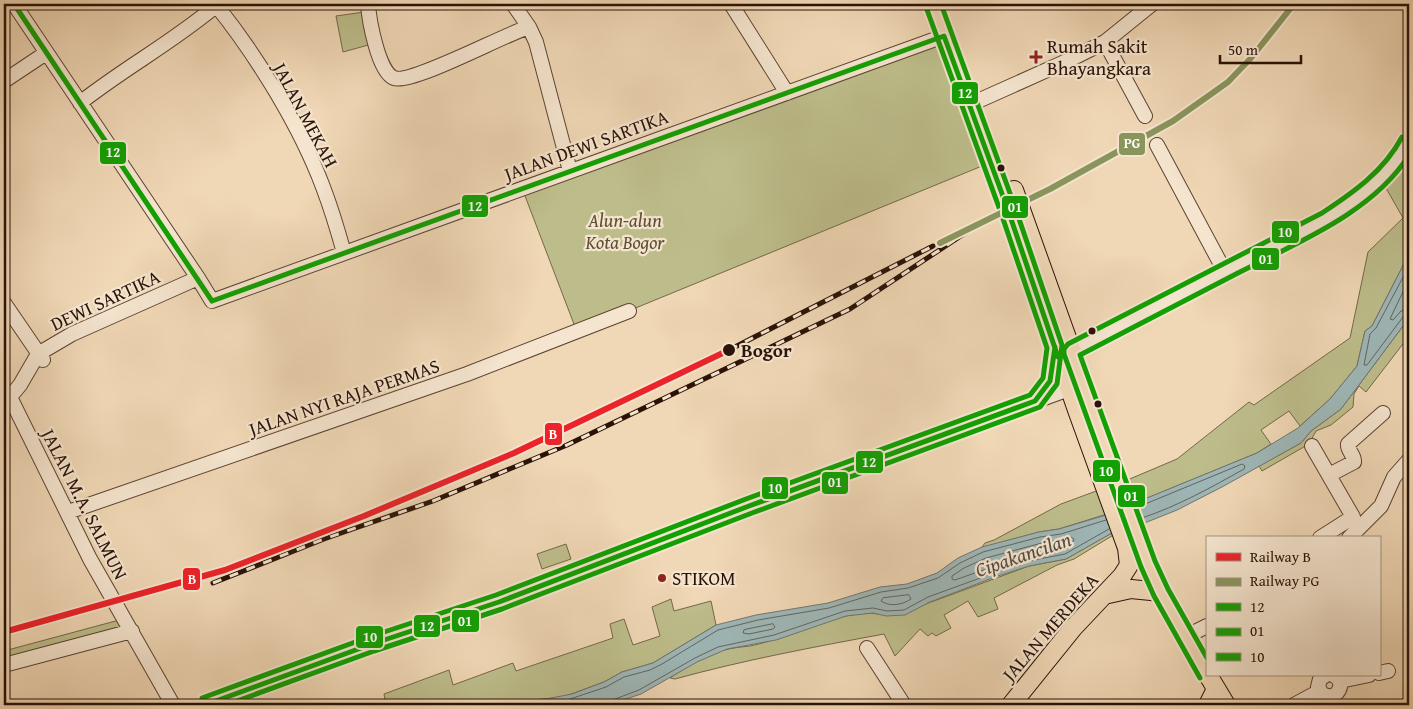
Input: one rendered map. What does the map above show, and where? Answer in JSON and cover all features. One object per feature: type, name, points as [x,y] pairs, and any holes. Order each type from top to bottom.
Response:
[{"type":"main road","points":[[933,4],[1008,210],[1049,309]]},
{"type":"main road","points":[[945,4],[980,100],[1049,309],[1069,389],[1112,486]]},
{"type":"main road","points":[[1061,352],[1134,545],[1148,564],[1185,637],[1206,672]]},
{"type":"main road","name":"JALAN MERDEKA","points":[[1011,705],[1073,628],[1122,576],[1129,565],[1134,545]]},
{"type":"main road","points":[[1104,595],[1131,589],[1161,592]]},
{"type":"main road","points":[[1208,705],[1210,679]]},
{"type":"main road","points":[[1210,679],[1226,705]]},
{"type":"street","points":[[14,4],[198,278]]},
{"type":"street","points":[[368,4],[378,52],[388,73],[394,78],[406,79],[428,71],[529,27]]},
{"type":"street","points":[[513,4],[529,27],[536,42],[570,171]]},
{"type":"street","points":[[731,4],[787,93]]},
{"type":"street","points":[[980,100],[1105,42],[1152,4]]},
{"type":"street","points":[[80,103],[217,5]]},
{"type":"street","name":"JALAN MEKAH","points":[[217,5],[254,60],[304,143],[323,187],[344,253]]},
{"type":"street","name":"JALAN DEWI SARTIKA","points":[[198,278],[212,301],[944,36]]},
{"type":"street","points":[[1105,42],[1145,116]]},
{"type":"street","points":[[4,81],[46,53]]},
{"type":"street","points":[[1035,401],[1050,382],[1061,352],[1225,272],[1326,219],[1352,202],[1374,184],[1392,167],[1409,141]]},
{"type":"street","points":[[1157,145],[1225,272]]},
{"type":"street","name":"DEWI SARTIKA","points":[[39,359],[72,334],[198,278]]},
{"type":"street","points":[[4,303],[39,359],[7,398]]},
{"type":"street","name":"JALAN NYI RAJA PERMAS","points":[[68,512],[467,374],[630,311]]},
{"type":"street","points":[[205,705],[372,644],[499,602],[1069,389]]},
{"type":"street","name":"JALAN M.A. SALMUN","points":[[7,398],[68,512],[90,559],[173,705]]},
{"type":"street","points":[[1329,475],[1354,462],[1348,444],[1383,413]]},
{"type":"street","points":[[1312,446],[1352,517],[1323,536]]},
{"type":"street","points":[[1351,536],[1385,500],[1392,482],[1409,460]]},
{"type":"street","points":[[1185,637],[1206,626]]},
{"type":"street","points":[[4,666],[132,631]]},
{"type":"street","points":[[867,648],[904,705]]},
{"type":"street","points":[[1324,676],[1318,683],[1320,691],[1326,696],[1334,696],[1340,689],[1336,678],[1358,676]]},
{"type":"street","points":[[1294,705],[1320,691]]},
{"type":"green space","points":[[364,12],[372,44],[343,52],[336,16]]},
{"type":"green space","name":"Alun-alun Kota Bogor","points":[[936,39],[982,166],[577,332],[522,188]]},
{"type":"green space","points":[[1409,155],[1409,254],[1372,326],[1365,331],[1357,366],[1330,399],[1300,426],[1289,411],[1261,430],[1271,444],[1257,453],[1133,504],[1125,481],[1177,459],[1249,402],[1254,405],[1350,338],[1368,252],[1403,218],[1382,181]]},
{"type":"green space","points":[[1409,318],[1409,336],[1366,392],[1359,386],[1354,394],[1353,407],[1331,425],[1316,431],[1309,444],[1262,471],[1259,466],[1301,443],[1311,431],[1341,409]]},
{"type":"green space","points":[[1099,490],[1107,514],[1059,529],[1039,532],[1003,542],[996,546],[982,547],[985,543],[1061,504]]},
{"type":"green space","points":[[1120,531],[1074,559],[1057,565],[994,598],[998,609],[978,617],[968,601],[944,615],[951,628],[936,636],[932,633],[928,636],[920,629],[895,656],[884,634],[753,660],[675,679],[670,678],[694,663],[721,651],[765,642],[849,615],[879,614],[923,605],[1029,566],[1066,559],[1110,534]]},
{"type":"green space","points":[[566,544],[571,559],[542,569],[537,554]]},
{"type":"green space","points":[[671,599],[674,611],[711,601],[716,625],[653,663],[622,672],[604,682],[566,696],[546,699],[486,705],[386,705],[384,694],[449,670],[453,685],[513,663],[516,671],[613,638],[610,624],[624,619],[633,645],[660,636],[652,607]]},
{"type":"green space","points":[[123,619],[128,627],[4,662],[4,651]]},
{"type":"water","name":"Cipakancilan","points":[[1409,254],[1409,318],[1341,409],[1311,431],[1301,443],[1177,510],[1110,534],[1066,559],[1029,566],[995,577],[930,602],[905,615],[886,616],[873,613],[846,616],[776,640],[727,649],[697,662],[641,694],[608,705],[488,705],[511,701],[546,699],[572,694],[604,682],[622,672],[653,663],[716,625],[756,615],[828,603],[880,587],[907,584],[937,573],[958,558],[982,547],[1039,532],[1059,529],[1103,516],[1257,453],[1298,428],[1330,399],[1357,366],[1365,331],[1372,326]]},
{"type":"railway","points":[[213,583],[324,539],[433,501],[567,445],[850,309],[982,222]]},
{"type":"railway","points":[[729,350],[933,246]]},
{"type":"rail line","name":"PG","points":[[940,243],[1050,189],[1173,121],[1228,82],[1251,58],[1294,4]]},
{"type":"rail line","name":"B","points":[[4,632],[225,570],[364,516],[514,453],[729,350]]},
{"type":"transit line","name":"12","points":[[14,4],[212,301]]},
{"type":"transit line","name":"01","points":[[226,705],[374,651],[502,609],[752,513],[1040,407],[1057,384],[1062,345],[1015,207],[941,4]]},
{"type":"transit line","name":"10","points":[[202,698],[369,637],[496,595],[746,499],[1030,395],[1043,378],[1047,348],[1001,213],[926,7]]},
{"type":"transit line","name":"12","points":[[212,301],[944,36],[1008,210],[1058,357]]},
{"type":"transit line","name":"10","points":[[1200,678],[1154,596],[1141,567],[1064,354],[1064,349],[1068,344],[1322,213],[1367,180],[1395,149],[1402,137]]},
{"type":"transit line","name":"01","points":[[1206,656],[1168,589],[1155,561],[1080,355],[1331,225],[1375,194],[1394,176],[1409,155]]},
{"type":"transit line","name":"12","points":[[205,705],[372,644],[499,602],[749,506],[1035,401],[1050,381],[1055,347]]},
{"type":"place","name":"Rumah Sakit Bhayangkara","points":[[1036,57]]},
{"type":"place","name":"Bogor","points":[[729,350]]},
{"type":"place","name":"STIKOM","points":[[662,578]]}]
